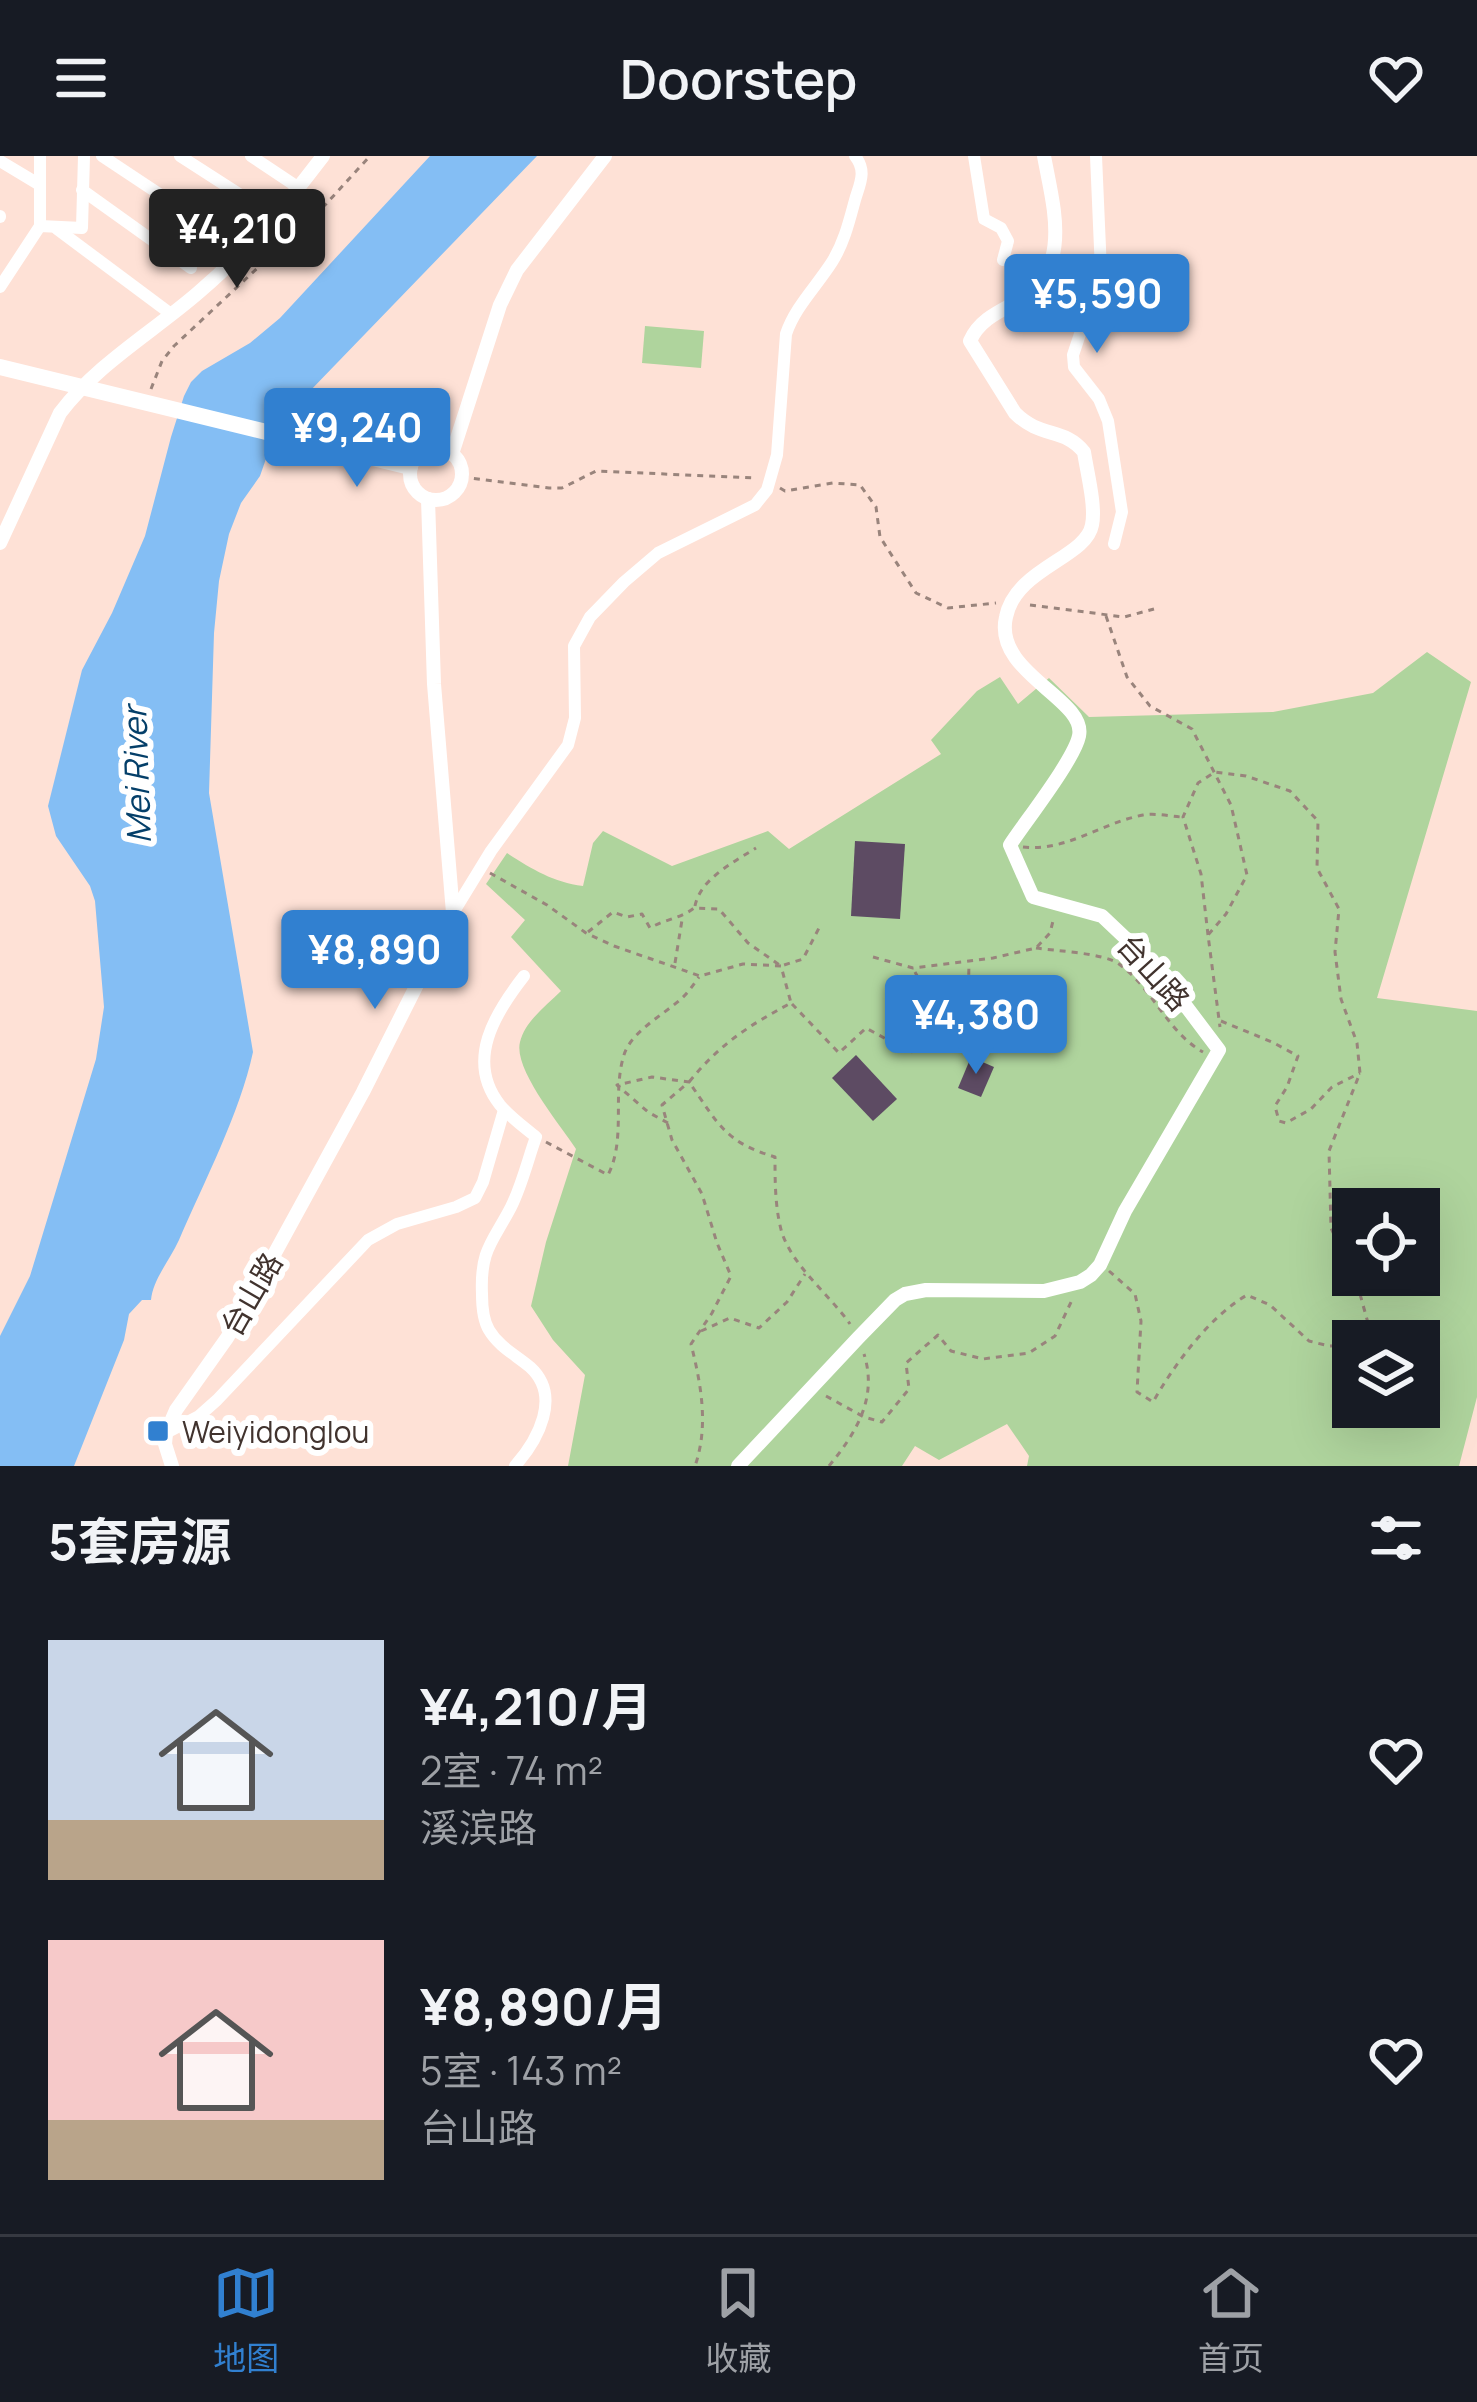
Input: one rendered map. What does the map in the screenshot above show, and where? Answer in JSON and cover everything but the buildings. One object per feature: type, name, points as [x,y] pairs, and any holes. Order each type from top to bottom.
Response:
[{"type":"main road","points":[[0,367],[79,392]]},
{"type":"main road","points":[[0,379],[142,404],[410,472]]},
{"type":"street","points":[[0,287],[40,226],[40,156]]},
{"type":"street","points":[[40,226],[82,228],[84,156]]},
{"type":"street","points":[[103,156],[224,237]]},
{"type":"street","points":[[181,156],[256,205]]},
{"type":"street","points":[[0,543],[60,412],[215,278],[266,226],[323,156]]},
{"type":"street","points":[[452,454],[500,305],[517,270],[605,156]]},
{"type":"street","points":[[452,913],[568,745],[575,718],[574,646],[590,617],[658,553],[755,505],[771,482],[786,334],[844,239],[862,177],[862,164],[855,156]]},
{"type":"street","points":[[974,156],[985,220],[1001,228],[1008,241],[1003,260]]},
{"type":"street","points":[[1010,845],[1079,736],[1074,714],[1008,647],[1004,630],[1011,602],[1033,575],[1088,537],[1092,525],[1084,452],[1067,436],[1047,434],[1024,422],[970,341],[983,322],[1031,292],[1044,277],[1057,232],[1044,156]]},
{"type":"street","points":[[1096,156],[1101,271],[1073,355],[1074,367],[1099,399],[1108,421],[1122,512],[1114,544]]},
{"type":"street","points":[[259,158],[298,188]]},
{"type":"street","points":[[0,161],[40,185]]},
{"type":"street","points":[[82,190],[191,268]]},
{"type":"street","points":[[55,227],[171,314]]},
{"type":"street","points":[[427,449],[452,454],[461,477],[454,492],[428,499],[417,492],[410,472],[413,460],[427,449]]},
{"type":"street","points":[[428,499],[434,684],[452,913]]},
{"type":"street","name":"台山路","points":[[1010,845],[1034,897],[1102,916],[1158,969],[1217,1055]]},
{"type":"street","name":"台山路","points":[[166,1433],[176,1410],[247,1304],[363,1092],[452,913]]},
{"type":"street","points":[[515,1466],[542,1426],[545,1388],[536,1373],[489,1330],[482,1273],[490,1240],[512,1206],[536,1137],[504,1110],[491,1091],[483,1052],[503,1002],[524,976]]},
{"type":"street","points":[[737,1466],[896,1300],[915,1291],[1044,1291],[1091,1275],[1217,1055]]},
{"type":"street","points":[[172,1466],[166,1433],[199,1417],[217,1400],[368,1240],[397,1223],[475,1198],[504,1110]]},
{"type":"path","points":[[142,404],[162,361],[175,346],[326,204],[370,156]]},
{"type":"path","points":[[461,477],[548,488],[562,488],[596,472],[748,477],[785,491],[860,484],[876,507],[880,536],[916,593],[947,608],[1011,602],[1124,617],[1154,609]]},
{"type":"path","points":[[1106,615],[1127,677],[1150,706],[1192,729],[1232,805],[1246,875],[1226,914],[1208,935]]},
{"type":"path","points":[[873,958],[913,968],[969,963],[1036,949],[1116,961],[1191,1046],[1217,1055],[1222,1037],[1201,874],[1183,817],[1198,783],[1215,772],[1246,776],[1290,791],[1318,821],[1317,868],[1339,909],[1338,976],[1357,1043],[1360,1073],[1329,1151],[1331,1228],[1367,1320]]},
{"type":"path","points":[[1010,845],[1047,850],[1147,814],[1183,817]]},
{"type":"path","points":[[586,933],[613,912],[627,917],[642,914],[650,928],[682,918],[724,868],[756,848]]},
{"type":"path","points":[[481,868],[548,905],[586,933],[700,976],[743,964],[781,966],[803,959],[819,928]]},
{"type":"path","points":[[1036,949],[1050,933],[1057,904]]},
{"type":"path","points":[[694,908],[718,909],[748,944],[781,966],[790,1003],[839,1053],[866,1028],[910,1052],[934,1046],[968,1007],[969,963]]},
{"type":"path","points":[[674,967],[682,918]]},
{"type":"path","points":[[913,968],[927,994],[956,1019]]},
{"type":"path","points":[[536,1137],[608,1175],[614,1163],[619,1113],[617,1085],[627,1047],[686,995],[700,976]]},
{"type":"path","points":[[695,1466],[701,1448],[703,1391],[691,1344],[731,1276],[702,1194],[672,1140],[662,1105],[713,1053],[790,1003]]},
{"type":"path","points":[[1219,1021],[1298,1056],[1275,1106],[1279,1121],[1286,1123],[1311,1109],[1332,1087],[1360,1073]]},
{"type":"path","points":[[617,1085],[652,1077],[689,1082],[724,1131],[748,1149],[775,1157],[782,1234],[806,1273],[860,1337],[868,1364],[863,1417],[829,1466]]},
{"type":"path","points":[[617,1085],[668,1123]]},
{"type":"path","points":[[1100,1264],[1135,1294],[1141,1321],[1137,1392],[1153,1402],[1192,1346],[1231,1304],[1247,1295],[1270,1305],[1310,1341],[1332,1346]]},
{"type":"path","points":[[699,1332],[730,1318],[759,1328],[787,1302],[806,1273]]},
{"type":"path","points":[[812,1388],[863,1417],[882,1422],[909,1389],[906,1363],[938,1335],[952,1351],[983,1359],[1029,1353],[1055,1336],[1079,1282]]},
{"type":"green space","points":[[645,326],[704,331],[701,368],[642,363]]},
{"type":"green space","points":[[1427,652],[1471,682],[1377,998],[1477,1011],[1477,1397],[1459,1466],[1027,1466],[1029,1456],[1007,1424],[939,1460],[915,1446],[902,1466],[568,1466],[585,1375],[553,1340],[531,1306],[576,1149],[531,1082],[520,1053],[527,1027],[561,991],[511,937],[525,920],[486,884],[507,853],[552,878],[583,886],[593,843],[603,831],[672,866],[768,831],[789,849],[941,754],[931,740],[977,691],[1000,677],[1018,704],[1049,678],[1089,717],[1273,712],[1373,693]]},
{"type":"water","name":"Mei River","points":[[430,156],[537,156],[308,393],[241,503],[219,581],[209,793],[253,1052],[239,1099],[151,1300],[142,1300],[129,1314],[124,1340],[74,1466],[0,1466],[0,1336],[30,1276],[96,1059],[104,1007],[95,901],[56,836],[48,806],[82,670],[145,536],[191,382],[280,318]]},
{"type":"place","name":"Weiyidonglou","points":[[158,1431]]}]
